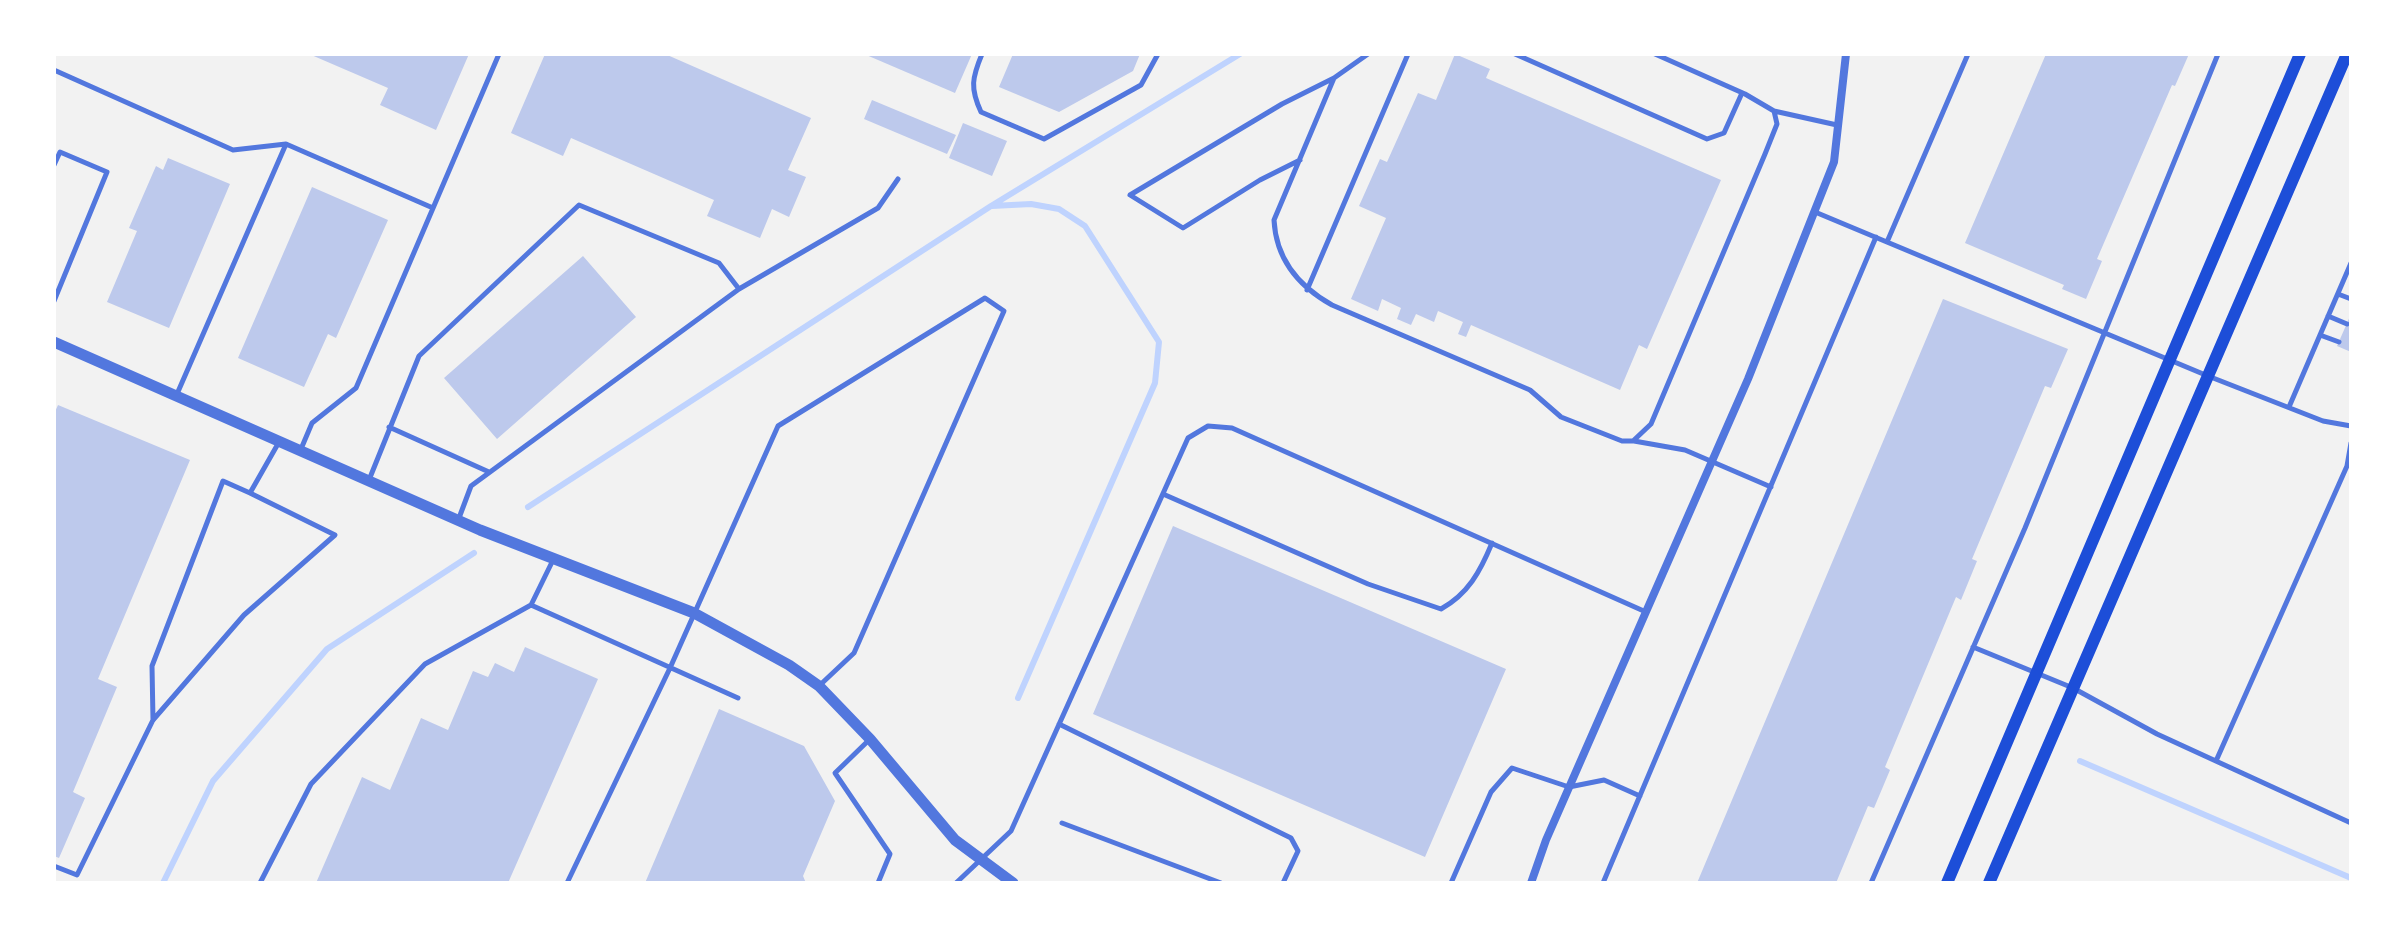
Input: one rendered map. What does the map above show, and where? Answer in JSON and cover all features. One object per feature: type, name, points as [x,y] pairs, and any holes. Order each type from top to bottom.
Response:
[{"type":"main road","points":[[1947,883],[2300,54]]},
{"type":"main road","points":[[1989,883],[2347,54]]},
{"type":"street","points":[[1531,883],[1569,787],[1712,460],[1834,162],[1846,54]]},
{"type":"street","points":[[54,342],[458,520],[694,613],[819,686],[870,739],[955,840],[1013,883]]},
{"type":"lane","points":[[300,450],[312,423],[356,388],[499,54]]},
{"type":"lane","points":[[982,54],[972,79],[972,90],[981,112],[1044,139],[1141,85],[1158,54]]},
{"type":"lane","points":[[1300,160],[1260,180],[1183,228],[1130,195],[1282,104],[1334,78],[1368,54]]},
{"type":"lane","points":[[1307,290],[1408,54]]},
{"type":"lane","points":[[1515,54],[1707,139],[1724,133],[1742,93]]},
{"type":"lane","points":[[1655,54],[1742,93],[1774,111],[1837,125]]},
{"type":"lane","points":[[1887,242],[1968,54]]},
{"type":"lane","points":[[1871,883],[1973,647],[2218,54]]},
{"type":"lane","points":[[54,70],[233,150],[286,144],[433,208]]},
{"type":"lane","points":[[1334,78],[1274,220],[1275,240],[1292,273],[1307,290],[1332,305],[1530,390],[1561,417],[1606,436],[1685,450],[1771,487]]},
{"type":"lane","points":[[1633,441],[1651,424],[1777,124],[1774,111]]},
{"type":"lane","points":[[177,395],[286,144]]},
{"type":"lane","points":[[54,165],[60,152],[107,172],[54,301]]},
{"type":"lane","points":[[458,520],[471,486],[739,289],[878,208],[898,179]]},
{"type":"lane","points":[[369,481],[419,356],[579,205],[719,263],[739,289]]},
{"type":"lane","points":[[1814,212],[2208,376],[2323,421],[2351,426]]},
{"type":"lane","points":[[1603,883],[1876,237]]},
{"type":"lane","points":[[2289,407],[2351,266]]},
{"type":"lane","points":[[2338,294],[2351,299]]},
{"type":"lane","points":[[567,883],[670,668],[778,426],[985,298],[1004,311],[854,653],[819,686]]},
{"type":"lane","points":[[2328,316],[2347,324]]},
{"type":"lane","points":[[2320,335],[2339,342]]},
{"type":"lane","points":[[956,883],[1011,831],[1188,438],[1208,426],[1232,428],[1646,612]]},
{"type":"lane","points":[[389,427],[490,472]]},
{"type":"lane","points":[[250,493],[280,440]]},
{"type":"lane","points":[[2216,761],[2347,466],[2351,443]]},
{"type":"lane","points":[[54,866],[77,875],[153,720],[244,615],[335,535],[223,481],[152,666],[153,720]]},
{"type":"lane","points":[[1163,494],[1368,584],[1441,609],[1460,599],[1481,569],[1492,543]]},
{"type":"lane","points":[[260,883],[311,784],[425,664],[531,605],[555,557]]},
{"type":"lane","points":[[531,605],[738,698]]},
{"type":"lane","points":[[1973,647],[2073,688],[2216,761],[2351,823]]},
{"type":"lane","points":[[1059,724],[1291,838],[1298,851],[1283,883]]},
{"type":"lane","points":[[870,739],[835,773],[890,854],[878,883]]},
{"type":"lane","points":[[1451,883],[1491,792],[1512,768],[1569,787],[1604,780],[1640,796]]},
{"type":"lane","points":[[1062,823],[1221,883]]},
{"type":"building","points":[[309,54],[469,54],[436,130],[380,105],[388,88]]},
{"type":"building","points":[[545,54],[665,54],[811,118],[788,170],[806,177],[789,217],[772,209],[760,238],[707,216],[714,200],[571,138],[563,156],[511,133]]},
{"type":"building","points":[[864,54],[972,54],[955,93]]},
{"type":"building","points":[[1013,54],[1140,54],[1133,71],[1059,112],[999,87]]},
{"type":"building","points":[[1455,54],[1490,69],[1486,78],[1721,180],[1647,349],[1639,345],[1620,390],[1471,325],[1466,337],[1458,334],[1463,322],[1438,311],[1434,322],[1416,314],[1411,325],[1397,319],[1401,308],[1382,299],[1378,311],[1351,299],[1386,218],[1359,206],[1380,159],[1387,162],[1418,93],[1436,100]]},
{"type":"building","points":[[2046,54],[2189,54],[2175,86],[2172,85],[2097,259],[2102,261],[2086,299],[2062,289],[2064,285],[1965,243]]},
{"type":"building","points":[[872,100],[956,135],[947,154],[864,119]]},
{"type":"building","points":[[963,123],[1007,141],[992,176],[949,158]]},
{"type":"building","points":[[168,158],[230,184],[169,328],[107,302],[137,231],[129,228],[156,166],[163,170]]},
{"type":"building","points":[[312,187],[388,220],[336,338],[328,334],[304,387],[238,358]]},
{"type":"building","points":[[583,256],[636,317],[497,439],[444,378]]},
{"type":"building","points":[[1943,299],[2068,349],[2051,388],[2045,386],[1972,559],[1977,561],[1961,600],[1956,597],[1885,767],[1890,770],[1874,808],[1868,806],[1836,883],[1697,883]]},
{"type":"building","points":[[2351,314],[2351,352],[2337,346]]},
{"type":"building","points":[[58,405],[190,460],[98,679],[117,687],[73,792],[85,798],[59,858],[54,856],[54,414]]},
{"type":"building","points":[[1173,526],[1506,669],[1425,857],[1093,714]]},
{"type":"building","points":[[525,647],[598,679],[508,883],[316,883],[362,777],[390,790],[421,718],[448,730],[473,671],[488,677],[495,663],[514,672]]},
{"type":"building","points":[[719,709],[804,746],[835,801],[803,876],[806,883],[645,883]]},
{"type":"waterway","points":[[528,507],[991,206],[1240,54]]},
{"type":"waterway","points":[[992,206],[1031,204],[1059,209],[1085,226],[1159,342],[1155,383],[1018,698]]},
{"type":"waterway","points":[[163,883],[213,781],[327,649],[474,553]]},
{"type":"waterway","points":[[2080,761],[2351,878]]}]
